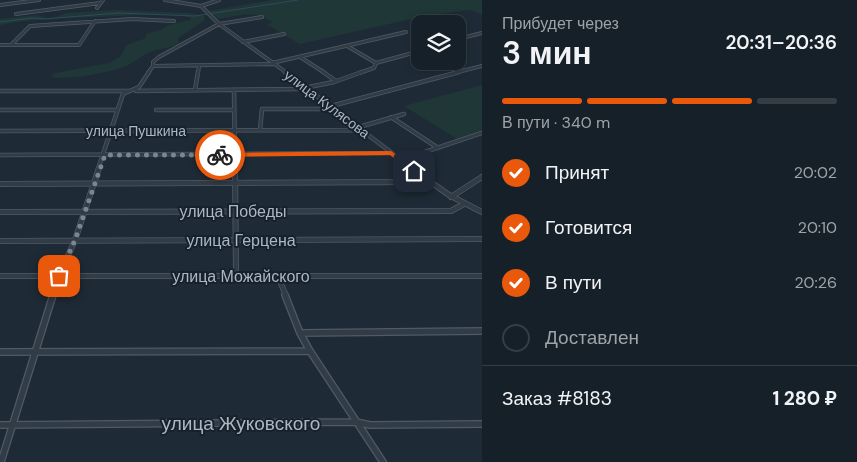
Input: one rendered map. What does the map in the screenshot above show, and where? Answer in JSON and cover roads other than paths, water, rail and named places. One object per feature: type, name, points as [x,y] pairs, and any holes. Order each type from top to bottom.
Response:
[{"type":"street","points":[[0,5],[38,0]]},
{"type":"street","points":[[97,8],[103,0]]},
{"type":"street","points":[[164,0],[201,6],[218,0]]},
{"type":"street","points":[[16,14],[100,3]]},
{"type":"street","name":"улица Кулясова","points":[[201,6],[219,24],[361,128],[428,182],[451,197],[482,212]]},
{"type":"street","points":[[1,462],[34,351],[59,276],[75,240],[105,155],[123,94],[139,88],[153,66],[154,60],[219,24],[262,17]]},
{"type":"street","points":[[0,45],[79,45],[95,21]]},
{"type":"street","points":[[12,44],[30,26],[95,21],[174,21]]},
{"type":"street","points":[[153,66],[273,63],[406,32]]},
{"type":"street","points":[[466,37],[482,32]]},
{"type":"street","points":[[243,42],[284,34]]},
{"type":"street","points":[[348,46],[376,63],[411,53]]},
{"type":"street","points":[[299,57],[336,81]]},
{"type":"street","points":[[0,91],[306,88],[336,81],[374,68],[376,63]]},
{"type":"street","points":[[195,90],[199,66]]},
{"type":"street","points":[[260,130],[262,109],[320,109],[332,107],[482,66]]},
{"type":"street","points":[[234,90],[236,276]]},
{"type":"street","points":[[0,110],[118,110]]},
{"type":"street","points":[[156,110],[234,110]]},
{"type":"street","name":"улица Пушкина","points":[[0,131],[361,128],[404,114]]},
{"type":"street","points":[[391,117],[438,148]]},
{"type":"street","points":[[400,160],[482,133]]},
{"type":"street","points":[[0,155],[391,153]]},
{"type":"street","points":[[451,197],[482,177]]},
{"type":"street","points":[[0,184],[428,182]]},
{"type":"street","name":"улица Победы","points":[[0,212],[451,211],[464,204]]},
{"type":"street","name":"улица Герцена","points":[[0,241],[482,239]]},
{"type":"street","name":"улица Можайского","points":[[0,276],[482,276]]},
{"type":"street","points":[[278,276],[300,333],[310,352],[383,462]]},
{"type":"street","points":[[300,333],[482,330]]},
{"type":"street","points":[[0,352],[310,352]]},
{"type":"street","name":"улица Жуковского","points":[[0,425],[356,422],[370,425],[482,424]]},
{"type":"waterway","points":[[0,22],[32,18],[44,19],[119,13],[195,16],[298,0]]}]
